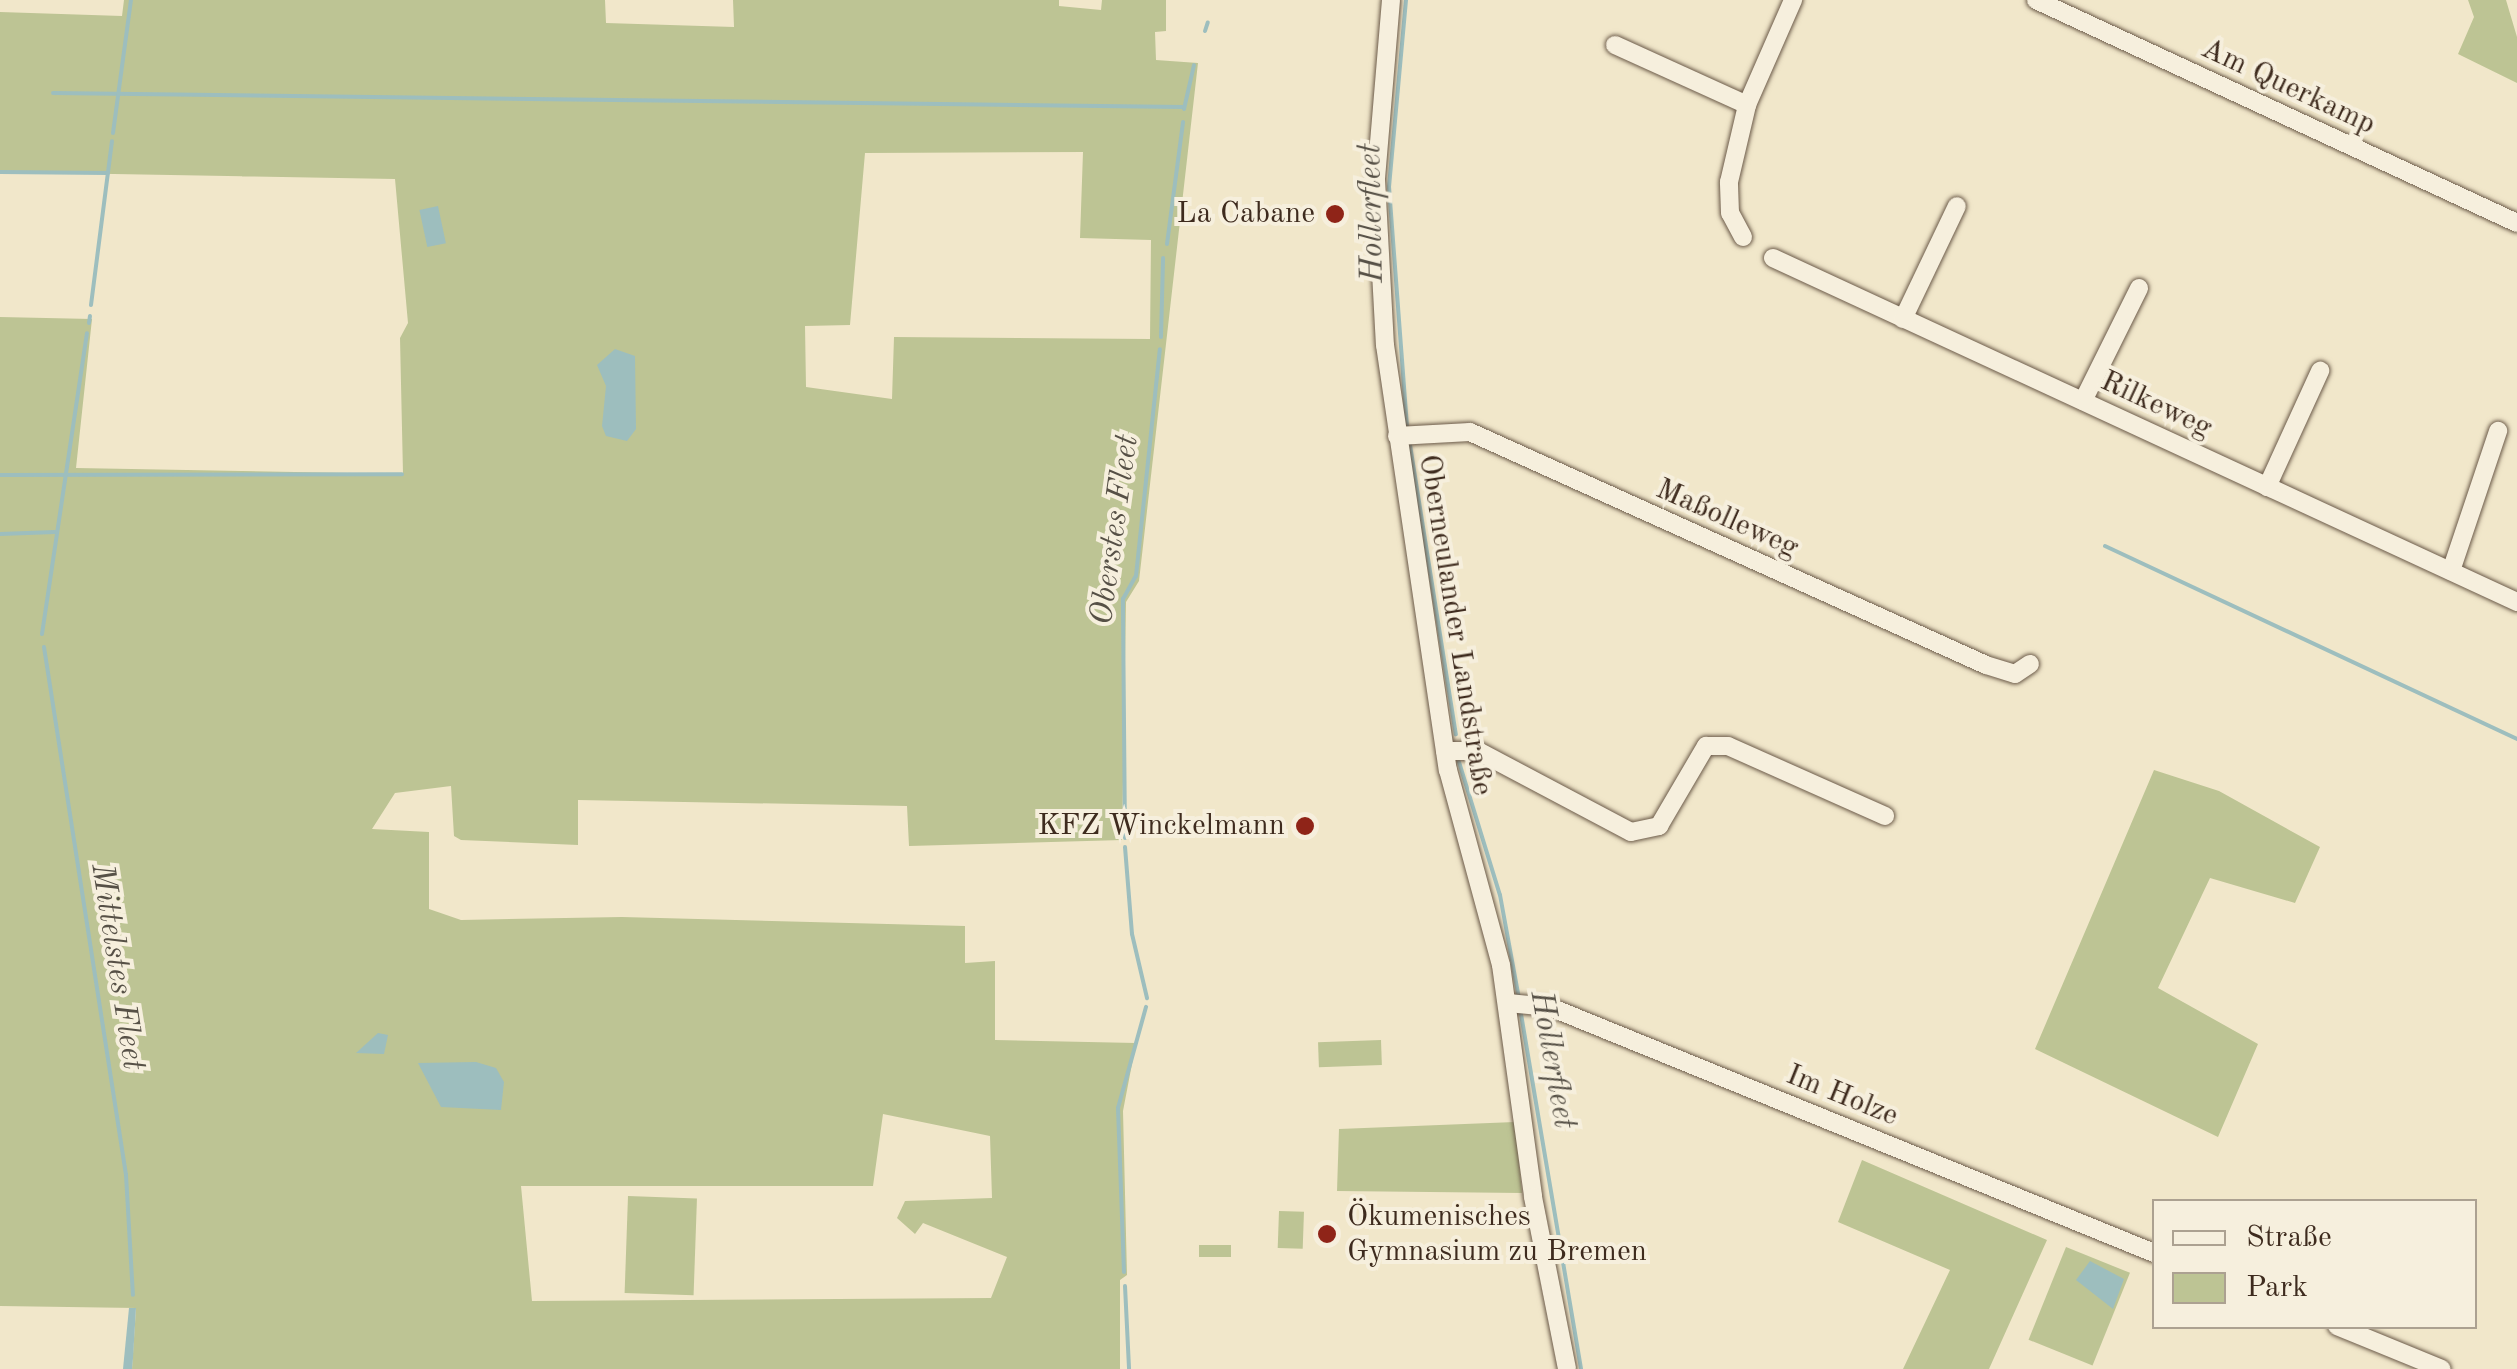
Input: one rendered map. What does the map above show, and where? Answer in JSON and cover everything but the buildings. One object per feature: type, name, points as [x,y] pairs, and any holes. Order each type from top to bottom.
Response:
[{"type":"street","name":"Oberneulander Landstraße","points":[[1391,0],[1376,180],[1397,436],[1454,803],[1516,1001],[1533,1197],[1567,1369]]},
{"type":"street","points":[[1743,237],[1727,195],[1748,105],[1794,0]]},
{"type":"street","name":"Am Querkamp","points":[[2036,0],[2517,223]]},
{"type":"street","points":[[1616,45],[1748,105]]},
{"type":"street","points":[[1903,318],[1957,206]]},
{"type":"street","name":"Rilkeweg","points":[[1772,258],[2517,602]]},
{"type":"street","points":[[2083,401],[2139,288]]},
{"type":"street","points":[[2267,486],[2320,371]]},
{"type":"street","points":[[2450,571],[2498,431]]},
{"type":"street","name":"Maßolleweg","points":[[1397,436],[1470,432],[1986,665],[2016,674],[2030,664]]},
{"type":"street","points":[[1445,751],[1478,751],[1631,832],[1658,826],[1706,746],[1728,746],[1885,816]]},
{"type":"street","name":"Im Holze","points":[[1516,1001],[2152,1251]]},
{"type":"street","points":[[2344,1329],[2442,1369]]},
{"type":"green space","points":[[124,0],[605,0],[606,23],[734,27],[733,0],[1059,0],[1059,6],[1101,10],[1102,0],[1166,0],[1166,31],[1155,32],[1156,60],[1198,63],[1139,581],[1126,602],[1122,840],[909,846],[907,806],[578,800],[578,845],[461,840],[454,836],[451,786],[395,793],[372,829],[429,832],[429,909],[461,920],[622,917],[965,926],[965,963],[995,961],[995,1040],[1136,1043],[1123,1111],[1127,1275],[1120,1280],[1120,1369],[132,1369],[136,1308],[0,1306],[0,317],[92,319],[76,468],[403,474],[400,338],[408,323],[395,179],[0,172],[0,12],[122,16]],"holes":[[[1083,152],[1080,238],[1151,240],[1150,339],[894,337],[892,399],[806,387],[805,326],[850,325],[865,153]],[[883,1114],[990,1136],[992,1198],[905,1201],[897,1218],[915,1234],[923,1223],[1007,1257],[991,1298],[532,1301],[521,1186],[873,1186]]]},
{"type":"green space","points":[[2468,0],[2506,0],[2517,37],[2517,83],[2458,54],[2474,17]]},
{"type":"green space","points":[[2154,770],[2219,791],[2320,847],[2295,903],[2210,878],[2158,988],[2258,1044],[2218,1137],[2035,1049]]},
{"type":"green space","points":[[1381,1040],[1382,1065],[1319,1067],[1318,1042]]},
{"type":"green space","points":[[1515,1122],[1522,1193],[1337,1191],[1339,1129]]},
{"type":"green space","points":[[1862,1160],[2047,1240],[1989,1369],[1903,1369],[1950,1270],[1838,1222]]},
{"type":"green space","points":[[628,1196],[697,1198],[694,1295],[625,1293]]},
{"type":"green space","points":[[1279,1211],[1304,1212],[1303,1249],[1278,1248]]},
{"type":"green space","points":[[1199,1245],[1231,1245],[1231,1257],[1199,1257]]},
{"type":"green space","points":[[2066,1247],[2130,1273],[2093,1366],[2029,1340]]},
{"type":"water","points":[[438,206],[446,243],[427,247],[419,210]]},
{"type":"water","points":[[615,349],[635,356],[636,429],[627,441],[606,436],[602,426],[606,386],[597,365]]},
{"type":"water","points":[[378,1033],[388,1035],[384,1054],[356,1053]]},
{"type":"water","points":[[476,1062],[496,1068],[504,1082],[501,1110],[441,1107],[418,1063]]},
{"type":"water","points":[[2090,1261],[2124,1279],[2113,1309],[2076,1280]]},
{"type":"water","points":[[129,1308],[136,1308],[132,1369],[123,1369]]},
{"type":"waterway","name":"Mittelstes Fleet","points":[[113,133],[131,0]]},
{"type":"waterway","name":"Hollerfleet","points":[[1406,0],[1389,187],[1407,425]]},
{"type":"waterway","name":"Oberstes Fleet","points":[[1205,31],[1208,22]]},
{"type":"waterway","name":"Oberstes Fleet","points":[[1184,109],[1194,65]]},
{"type":"waterway","points":[[53,93],[1184,107]]},
{"type":"waterway","name":"Oberstes Fleet","points":[[1167,244],[1183,122]]},
{"type":"waterway","name":"Mittelstes Fleet","points":[[91,305],[112,141]]},
{"type":"waterway","points":[[0,172],[108,173]]},
{"type":"waterway","name":"Oberstes Fleet","points":[[1161,337],[1163,258]]},
{"type":"waterway","name":"Mittelstes Fleet","points":[[89,323],[90,316]]},
{"type":"waterway","name":"Mittelstes Fleet","points":[[42,634],[87,333]]},
{"type":"waterway","name":"Oberstes Fleet","points":[[1125,838],[1123,599],[1136,576],[1160,349]]},
{"type":"waterway","name":"Hollerfleet","points":[[1410,445],[1456,734]]},
{"type":"waterway","points":[[0,475],[402,474]]},
{"type":"waterway","points":[[0,534],[55,532]]},
{"type":"waterway","points":[[2105,546],[2517,739]]},
{"type":"waterway","name":"Mittelstes Fleet","points":[[44,647],[126,1175],[133,1295]]},
{"type":"waterway","name":"Hollerfleet","points":[[1459,762],[1500,895],[1519,999]]},
{"type":"waterway","name":"Oberstes Fleet","points":[[1125,847],[1132,934],[1147,998]]},
{"type":"waterway","name":"Oberstes Fleet","points":[[1124,1272],[1118,1108],[1146,1007]]},
{"type":"waterway","name":"Hollerfleet","points":[[1520,1008],[1581,1369]]},
{"type":"waterway","name":"Oberstes Fleet","points":[[1125,1286],[1129,1369]]},
{"type":"place","name":"La Cabane","points":[[1335,214]]},
{"type":"place","name":"KFZ Winckelmann","points":[[1305,826]]},
{"type":"place","name":"Ökumenisches Gymnasium zu Bremen","points":[[1327,1234]]}]
